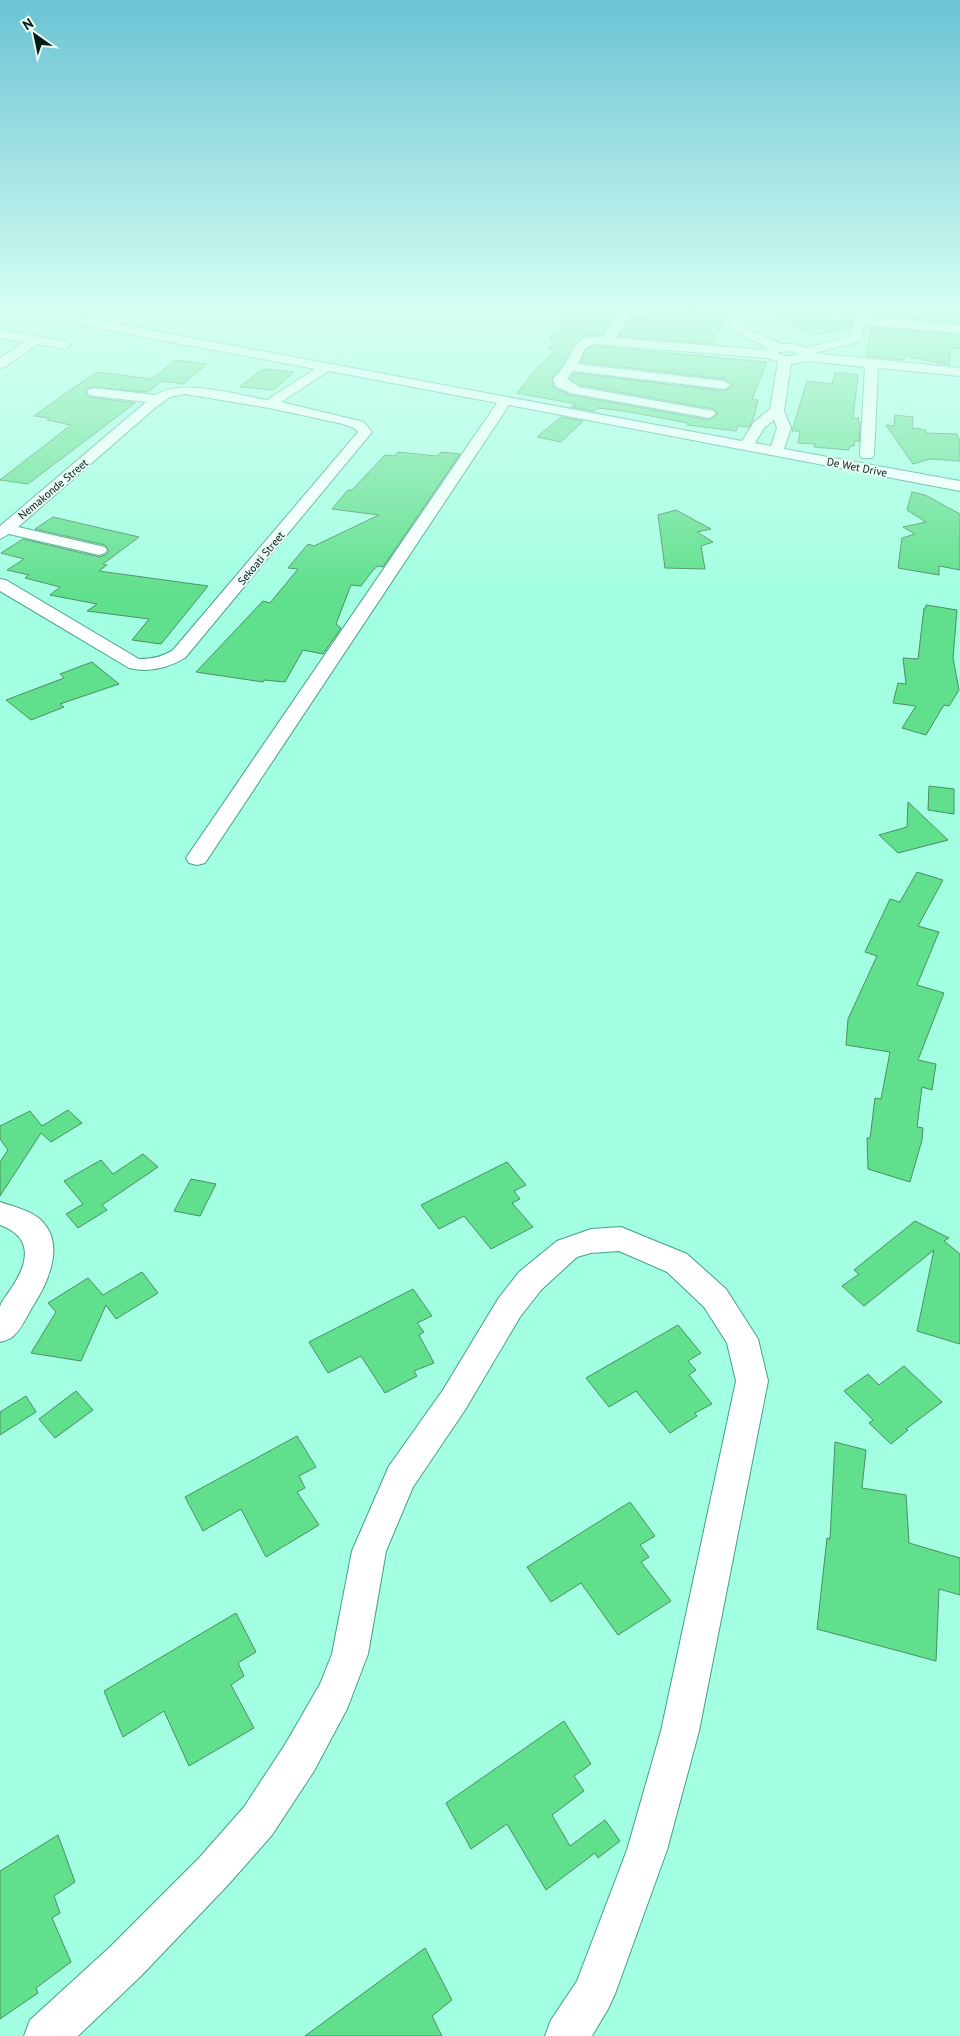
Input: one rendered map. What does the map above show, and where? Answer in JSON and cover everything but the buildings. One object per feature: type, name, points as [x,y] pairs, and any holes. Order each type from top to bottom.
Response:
[{"type":"street","name":"Nemakonde Street","points":[[3,531],[151,404]]},
{"type":"street","name":"Sekoati Street","points":[[0,584],[135,664],[156,664],[179,654],[359,442],[365,432],[359,425],[269,404]]},
{"type":"street","name":"De Wet Drive","points":[[476,404],[505,411],[616,422],[960,486]]},
{"type":"street","points":[[658,404],[709,414]]},
{"type":"street","points":[[776,452],[784,428],[777,411],[777,404]]},
{"type":"street","points":[[867,455],[870,404]]},
{"type":"street","points":[[198,858],[505,411]]},
{"type":"street","points":[[746,446],[759,425],[777,411]]},
{"type":"street","points":[[601,431],[616,422]]},
{"type":"street","points":[[3,531],[99,550]]},
{"type":"street","points":[[0,1213],[22,1221],[31,1229],[39,1241],[40,1255],[23,1298],[0,1328]]},
{"type":"street","points":[[46,2036],[125,1962],[213,1872],[258,1821],[300,1757],[334,1696],[350,1654],[370,1551],[401,1477],[454,1400],[509,1308],[530,1281],[567,1249],[591,1241],[621,1239],[677,1263],[716,1298],[742,1339],[752,1381],[680,1731],[647,1850],[593,1994],[567,2036]]}]
